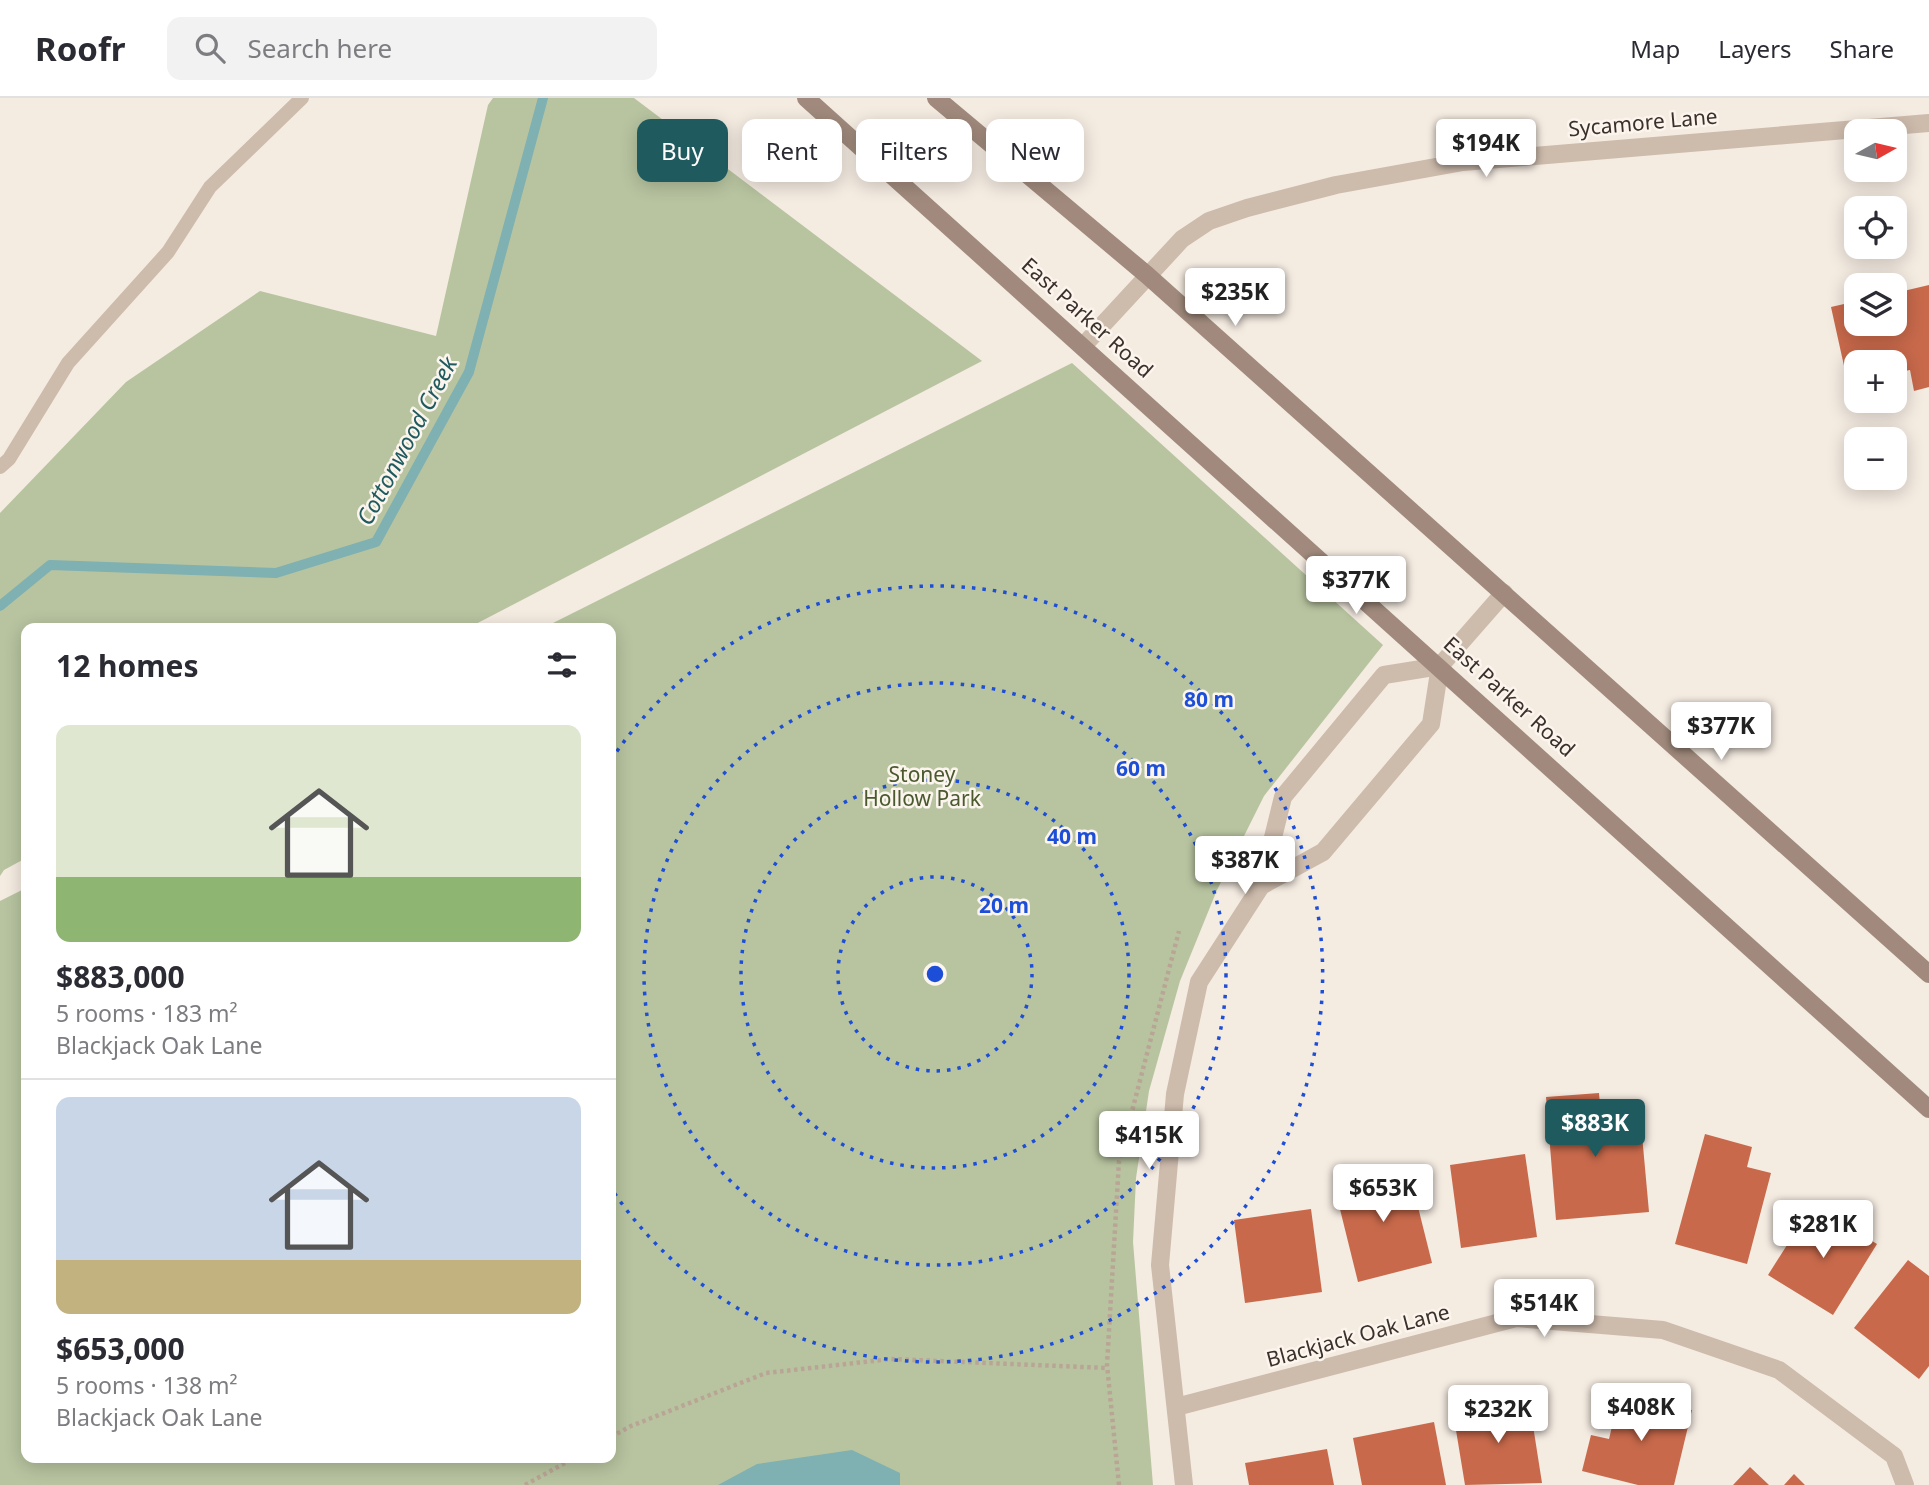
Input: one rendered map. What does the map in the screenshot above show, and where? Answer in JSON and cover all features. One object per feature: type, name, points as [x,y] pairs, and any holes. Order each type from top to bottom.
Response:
[{"type":"main road","name":"East Parker Road","points":[[806,98],[1084,345],[1929,1109]]},
{"type":"main road","points":[[936,98],[1147,275],[1929,974]]},
{"type":"street","name":"Sycamore Lane","points":[[1084,345],[1147,275],[1195,229],[1226,214],[1386,176],[1529,155],[1929,123]]},
{"type":"street","points":[[1261,886],[1323,852],[1431,723],[1440,666],[1504,593]]},
{"type":"street","points":[[1184,1485],[1160,1265],[1175,1094],[1199,982],[1261,886],[1283,797],[1384,675],[1440,666]]},
{"type":"street","name":"Blackjack Oak Lane","points":[[1177,1407],[1516,1318],[1663,1330],[1779,1370],[1894,1457],[1906,1485]]},
{"type":"lane","points":[[0,467],[9,459],[68,363],[168,252],[210,187],[302,98]]},
{"type":"path","points":[[1119,1485],[1107,1368],[1119,1161],[1179,931]]},
{"type":"path","points":[[616,1434],[766,1373],[891,1359],[1107,1368]]},
{"type":"path","points":[[525,1485],[565,1463]]},
{"type":"green space","points":[[493,98],[634,98],[662,119],[637,119],[637,182],[728,182],[728,169],[982,361],[478,623],[21,623],[21,861],[4,870],[0,876],[0,513],[126,382],[260,291],[436,336],[488,105]]},
{"type":"green space","name":"Stoney Hollow Park","points":[[1072,363],[1383,645],[1264,796],[1217,890],[1180,981],[1149,1091],[1136,1178],[1133,1242],[1153,1485],[0,1485],[0,901],[21,890],[21,1463],[616,1463],[616,623],[553,623]]},
{"type":"water","points":[[852,1450],[900,1473],[900,1485],[718,1485],[757,1464]]},
{"type":"building","points":[[1929,285],[1929,387],[1914,391],[1910,370],[1907,371],[1907,350],[1844,350],[1844,366],[1831,307],[1844,304],[1844,336],[1907,336],[1907,290]]},
{"type":"building","points":[[1599,1093],[1601,1117],[1640,1113],[1649,1212],[1556,1220],[1546,1097]]},
{"type":"building","points":[[1705,1134],[1752,1147],[1747,1167],[1771,1173],[1747,1264],[1675,1244]]},
{"type":"building","points":[[1525,1154],[1537,1237],[1461,1248],[1450,1165]]},
{"type":"building","points":[[1408,1167],[1432,1263],[1358,1282],[1334,1185]]},
{"type":"building","points":[[1813,1204],[1877,1244],[1833,1315],[1768,1275]]},
{"type":"building","points":[[1311,1209],[1322,1292],[1245,1303],[1234,1220]]},
{"type":"building","points":[[1908,1260],[1929,1276],[1929,1366],[1919,1379],[1854,1328]]},
{"type":"building","points":[[1620,1393],[1692,1410],[1674,1485],[1638,1485],[1582,1471],[1591,1435],[1609,1439]]},
{"type":"building","points":[[1529,1400],[1542,1483],[1465,1485],[1453,1412]]},
{"type":"building","points":[[1434,1422],[1446,1485],[1362,1485],[1353,1438]]},
{"type":"building","points":[[1327,1449],[1334,1485],[1249,1485],[1245,1463]]},
{"type":"building","points":[[1750,1467],[1769,1485],[1733,1485]]},
{"type":"building","points":[[1794,1474],[1805,1485],[1784,1485]]},
{"type":"waterway","name":"Cottonwood Creek","points":[[0,606],[50,565],[276,573],[376,542],[469,372],[543,98]]}]
